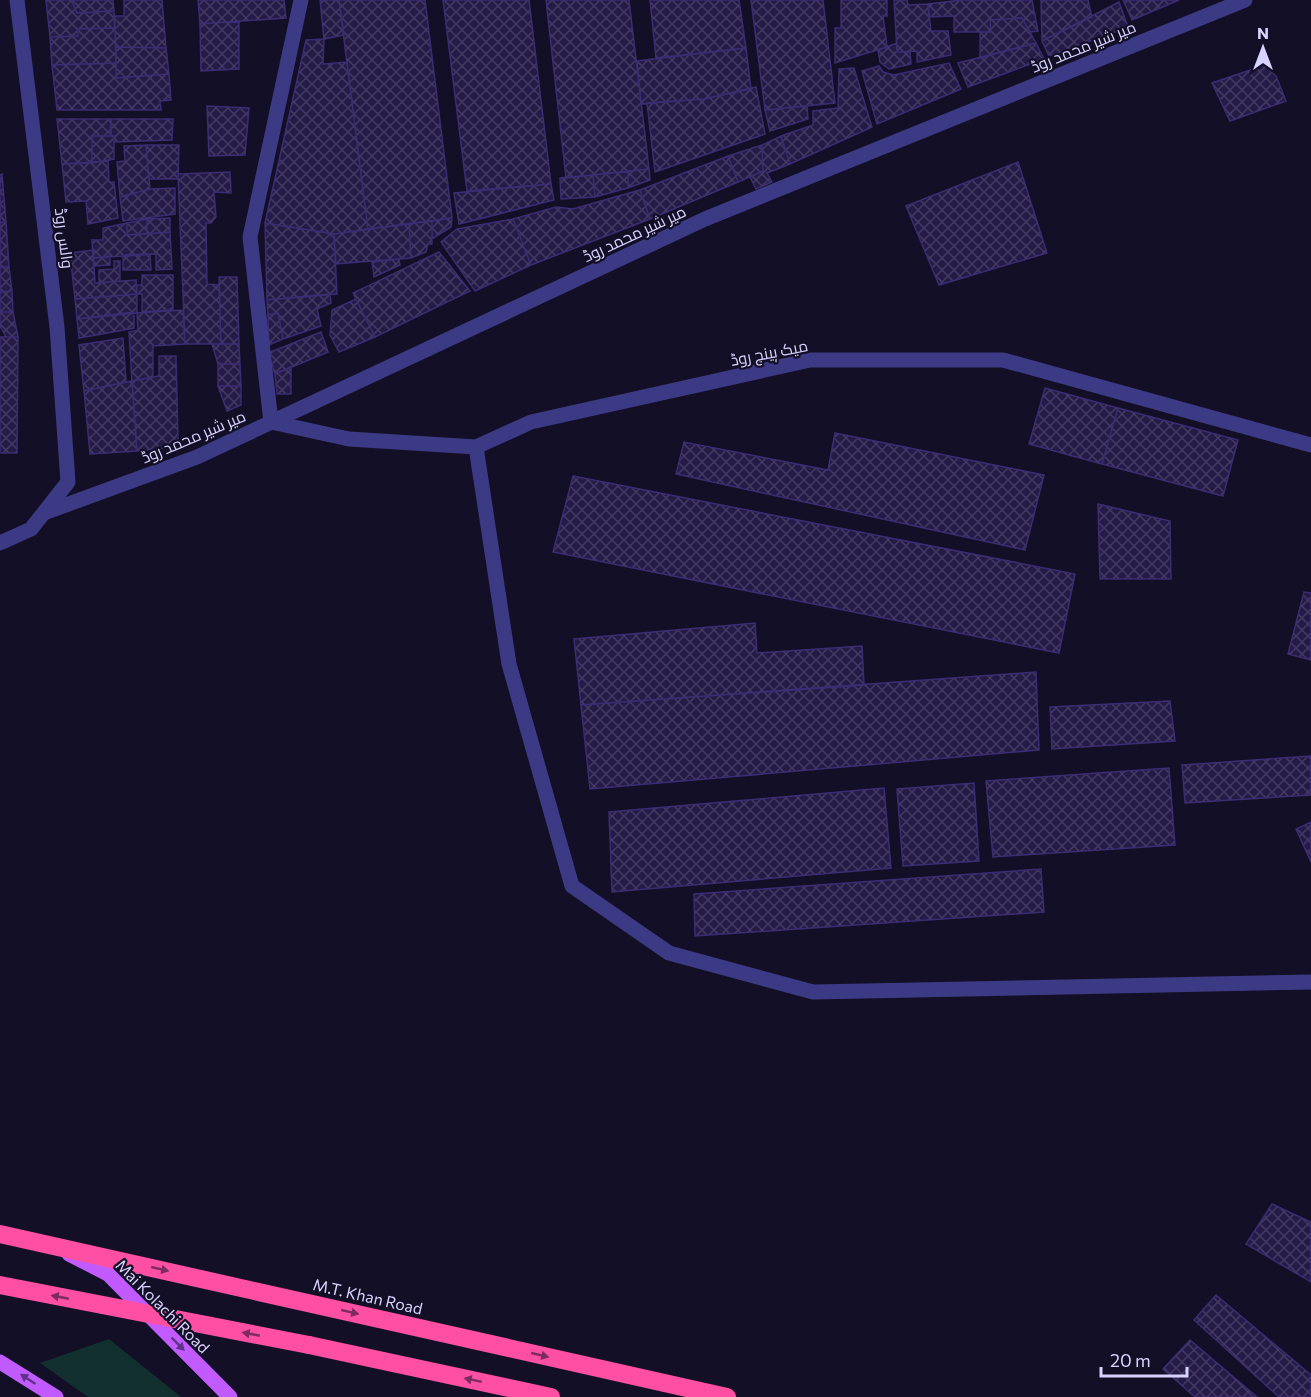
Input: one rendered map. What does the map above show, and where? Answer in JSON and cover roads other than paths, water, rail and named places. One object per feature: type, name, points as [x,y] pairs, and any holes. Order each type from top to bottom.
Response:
[{"type":"highway","name":"M.T. Khan Road","points":[[0,1234],[727,1397]]},
{"type":"highway","points":[[0,1285],[309,1345],[550,1397]]},
{"type":"main road","name":"Mai Kolachi Road","points":[[30,1240],[73,1256],[108,1274],[230,1397]]},
{"type":"main road","points":[[0,1362],[56,1397]]},
{"type":"street","name":"والس روڈ","points":[[17,0],[57,327],[68,482],[44,513]]},
{"type":"street","points":[[272,422],[250,237],[301,0]]},
{"type":"street","name":"میر شیر محمد روڈ","points":[[44,513],[197,457],[705,219],[1245,0]]},
{"type":"street","name":"میک ہینچ روڈ","points":[[272,422],[349,439],[476,447],[531,422],[810,360],[1003,360],[1311,445]]},
{"type":"street","points":[[476,447],[509,664],[572,886],[669,953],[813,992],[1311,982]]},
{"type":"street","points":[[0,543],[31,530],[44,513]]}]
